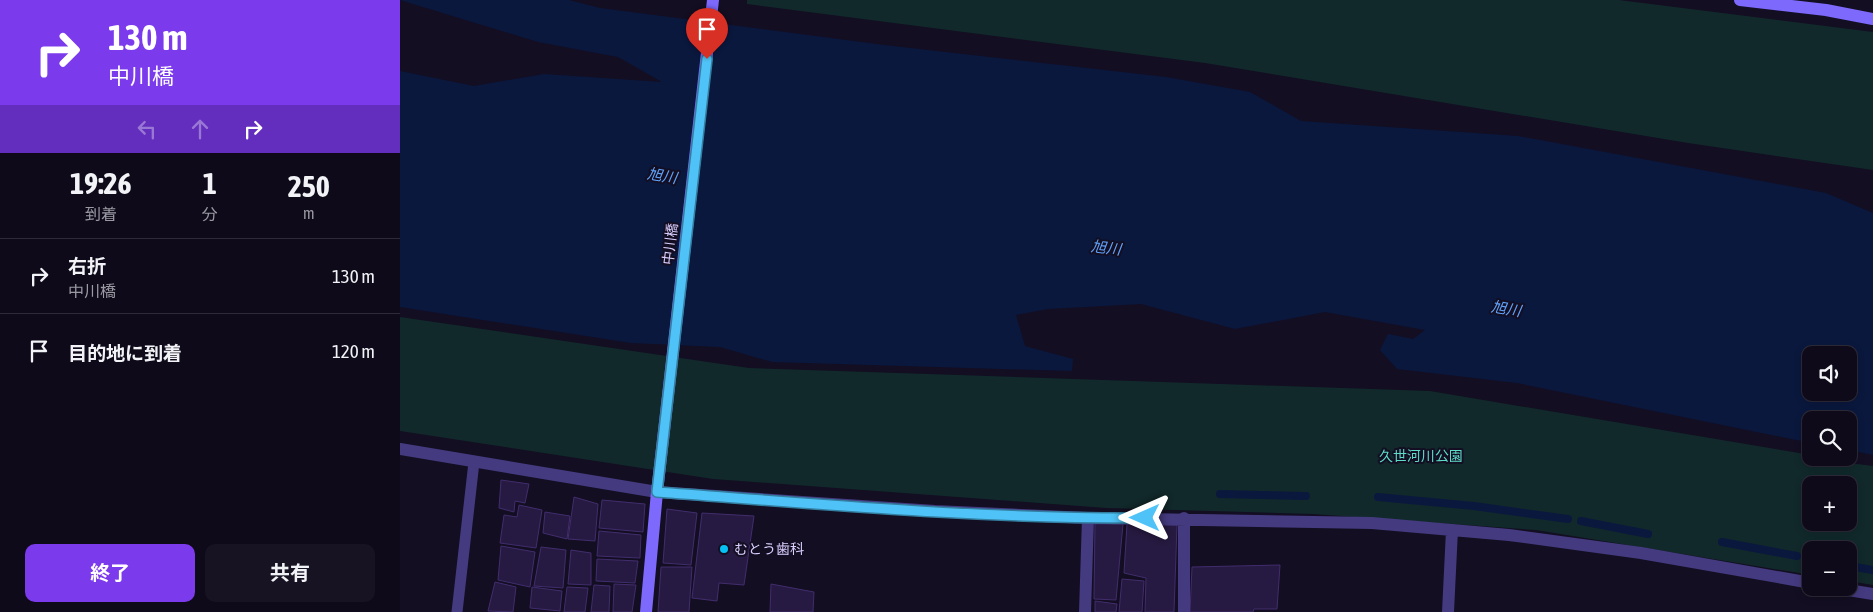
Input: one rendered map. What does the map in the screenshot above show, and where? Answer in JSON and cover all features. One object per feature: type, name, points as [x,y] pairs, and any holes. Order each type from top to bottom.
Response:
[{"type":"street","name":"中川橋","points":[[646,612],[657,492],[714,0]]},
{"type":"street","points":[[1740,0],[1826,10],[1873,19]]},
{"type":"street","points":[[400,449],[657,492],[935,511],[1088,518],[1184,518],[1310,523],[1372,523],[1510,534],[1641,553],[1802,581]]},
{"type":"street","points":[[1085,612],[1088,518]]},
{"type":"street","points":[[1184,518],[1184,612]]},
{"type":"street","points":[[1448,612],[1452,530]]},
{"type":"street","points":[[1857,591],[1873,594]]},
{"type":"lane","points":[[457,612],[474,462]]},
{"type":"green space","points":[[747,0],[1619,0],[1873,32],[1873,170],[1688,143],[1205,63],[747,4]]},
{"type":"green space","name":"久世河川公園","points":[[400,317],[749,368],[1430,391],[1802,453],[1802,466],[1857,466],[1857,464],[1873,466],[1873,585],[1857,582],[1857,541],[1802,541],[1802,574],[1536,530],[1313,514],[1106,508],[713,479],[400,431]]},
{"type":"water","name":"旭川","points":[[400,0],[569,0],[600,8],[884,45],[1166,77],[1250,92],[1301,121],[1518,136],[1826,193],[1873,213],[1873,455],[1857,452],[1857,411],[1802,411],[1802,441],[1517,383],[1397,369],[1380,350],[1388,334],[1413,339],[1425,330],[1325,312],[1235,329],[1141,304],[1048,309],[1016,315],[1025,346],[1073,359],[1072,371],[772,362],[720,347],[631,343],[400,307],[400,71],[474,86],[544,74],[662,82],[618,57],[538,42]]},
{"type":"building","points":[[501,480],[529,484],[525,503],[515,501],[514,512],[499,508]]},
{"type":"building","points":[[574,497],[598,504],[595,541],[568,539]]},
{"type":"building","points":[[602,500],[645,504],[643,532],[599,528]]},
{"type":"building","points":[[519,505],[542,510],[536,548],[500,543],[504,515],[517,517]]},
{"type":"building","points":[[667,509],[697,513],[691,565],[663,563]]},
{"type":"building","points":[[545,512],[570,516],[567,539],[543,533]]},
{"type":"building","name":"むとう歯科","points":[[702,513],[754,516],[744,585],[719,583],[717,601],[692,598]]},
{"type":"building","points":[[1095,523],[1123,524],[1116,600],[1094,599]]},
{"type":"building","points":[[1127,524],[1177,525],[1174,612],[1145,612],[1146,578],[1124,573]]},
{"type":"building","points":[[599,531],[641,535],[640,558],[597,556]]},
{"type":"building","points":[[501,546],[535,552],[530,587],[498,580]]},
{"type":"building","points":[[541,547],[566,550],[563,588],[534,586]]},
{"type":"building","points":[[571,550],[591,553],[591,585],[568,584]]},
{"type":"building","points":[[597,559],[638,561],[635,583],[596,581]]},
{"type":"building","points":[[1280,565],[1277,609],[1254,609],[1253,612],[1190,612],[1192,567]]},
{"type":"building","points":[[661,567],[692,567],[689,612],[658,612]]},
{"type":"building","points":[[1122,579],[1144,581],[1142,612],[1119,612]]},
{"type":"building","points":[[495,582],[516,587],[513,612],[488,611]]},
{"type":"building","points":[[614,584],[636,585],[632,612],[613,612]]},
{"type":"building","points":[[771,584],[814,592],[813,612],[770,612]]},
{"type":"building","points":[[594,585],[610,586],[609,612],[591,612]]},
{"type":"building","points":[[532,587],[562,591],[560,611],[530,608]]},
{"type":"building","points":[[567,587],[588,588],[585,612],[564,612]]},
{"type":"building","points":[[1095,601],[1117,604],[1116,612],[1095,612]]},
{"type":"waterway","points":[[1220,494],[1306,496]]},
{"type":"waterway","points":[[1378,497],[1474,506],[1568,519]]},
{"type":"waterway","points":[[1581,521],[1648,534]]},
{"type":"waterway","points":[[1722,542],[1797,556]]},
{"type":"waterway","points":[[1857,567],[1873,570]]},
{"type":"place","name":"むとう歯科","points":[[724,549]]},
{"type":"route","points":[[707,59],[657,492],[935,511],[1088,518],[1145,518]]}]
